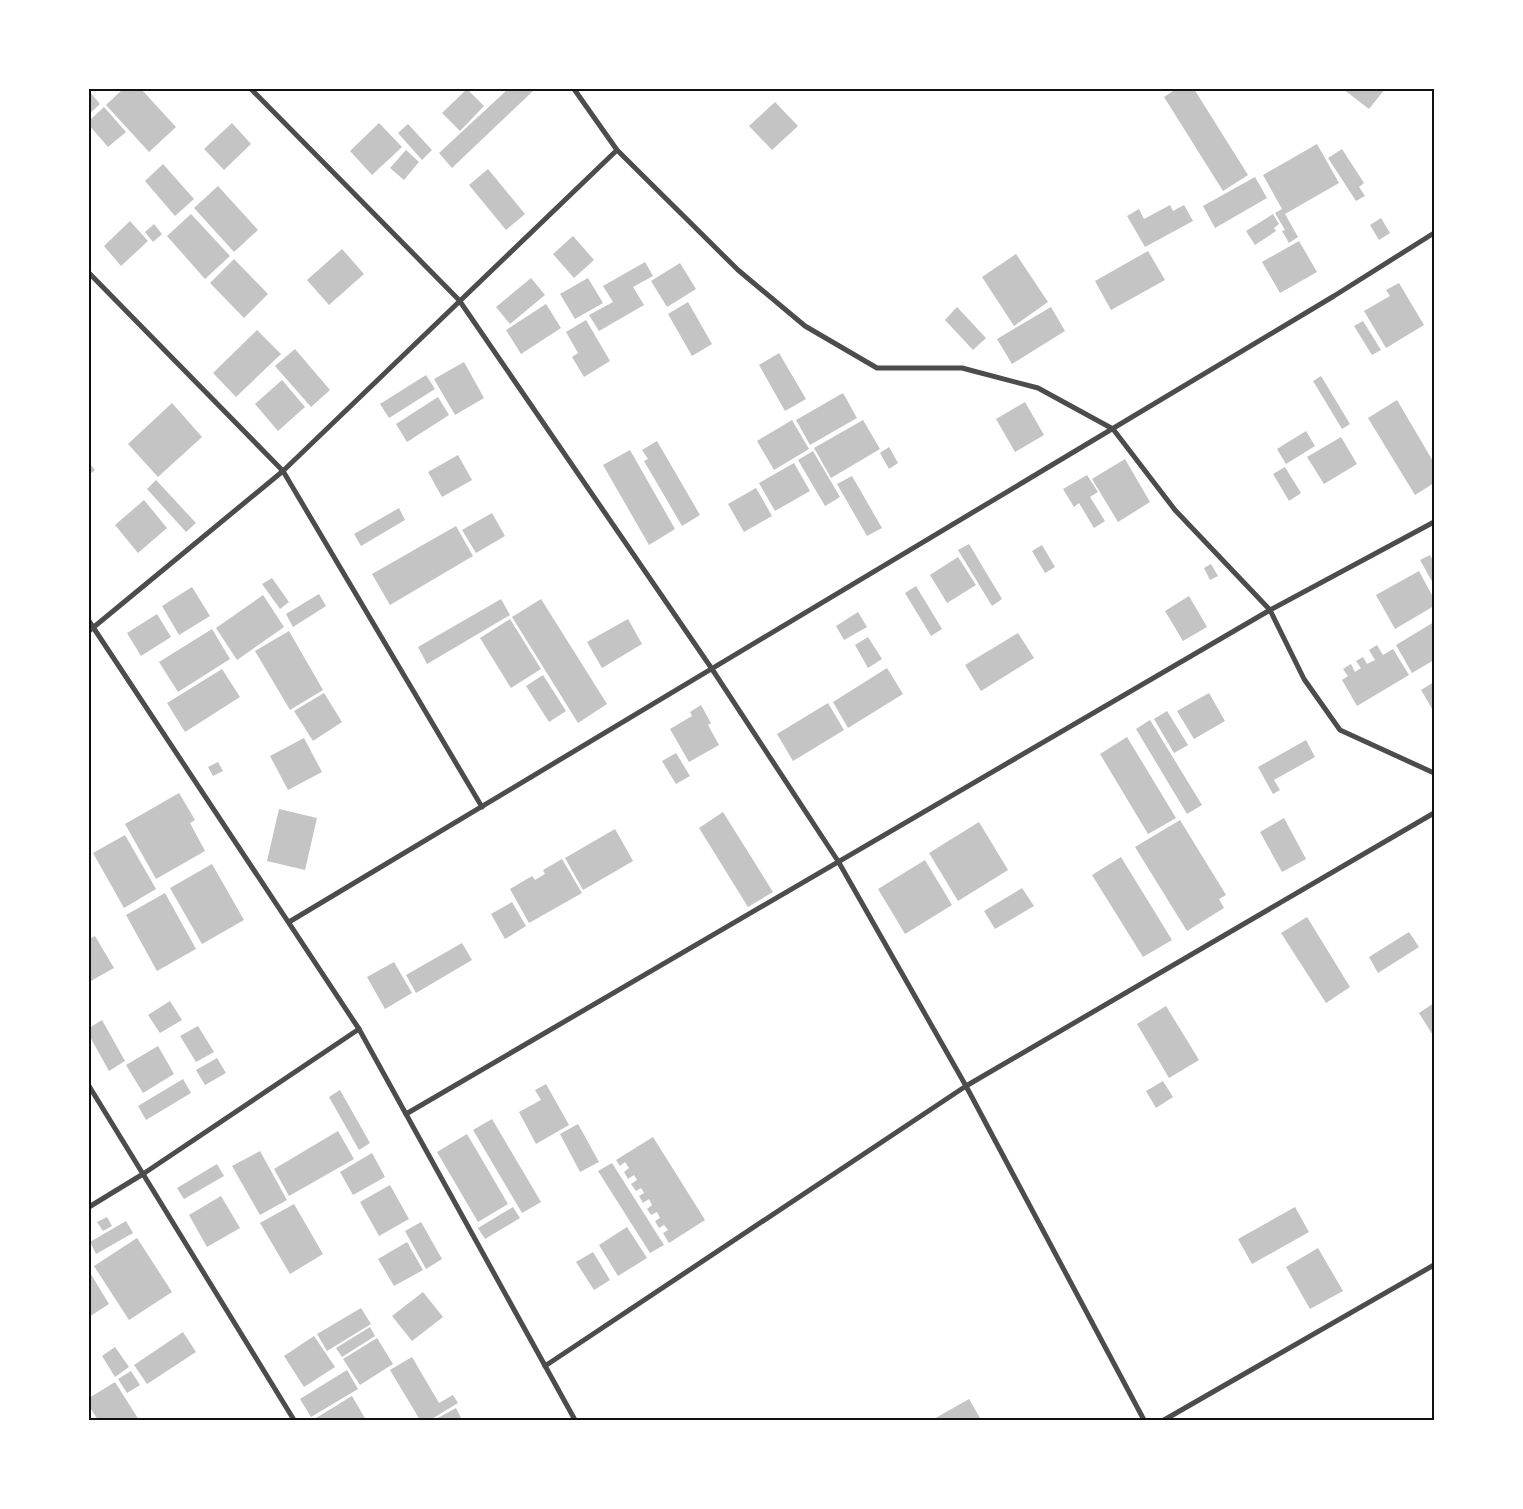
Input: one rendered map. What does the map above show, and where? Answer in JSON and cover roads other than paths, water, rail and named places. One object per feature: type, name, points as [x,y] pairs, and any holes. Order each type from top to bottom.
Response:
[{"type":"street","points":[[251,89],[458,300],[712,669],[838,861],[966,1086],[1144,1420]]},
{"type":"street","points":[[574,89],[616,150],[738,270],[805,326],[877,368],[962,368],[1038,388],[1112,428],[1175,510],[1270,610],[1304,679],[1340,730],[1434,773]]},
{"type":"street","points":[[89,631],[283,471],[458,300],[616,150]]},
{"type":"street","points":[[289,922],[1434,233]]},
{"type":"street","points":[[89,273],[283,471],[482,807]]},
{"type":"street","points":[[406,1114],[1270,610],[1434,522]]},
{"type":"street","points":[[89,621],[359,1029],[575,1420]]},
{"type":"street","points":[[546,1366],[966,1086],[1434,813]]},
{"type":"street","points":[[89,1207],[143,1174],[359,1029]]},
{"type":"street","points":[[89,1086],[294,1420]]},
{"type":"street","points":[[1164,1420],[1434,1265]]}]
